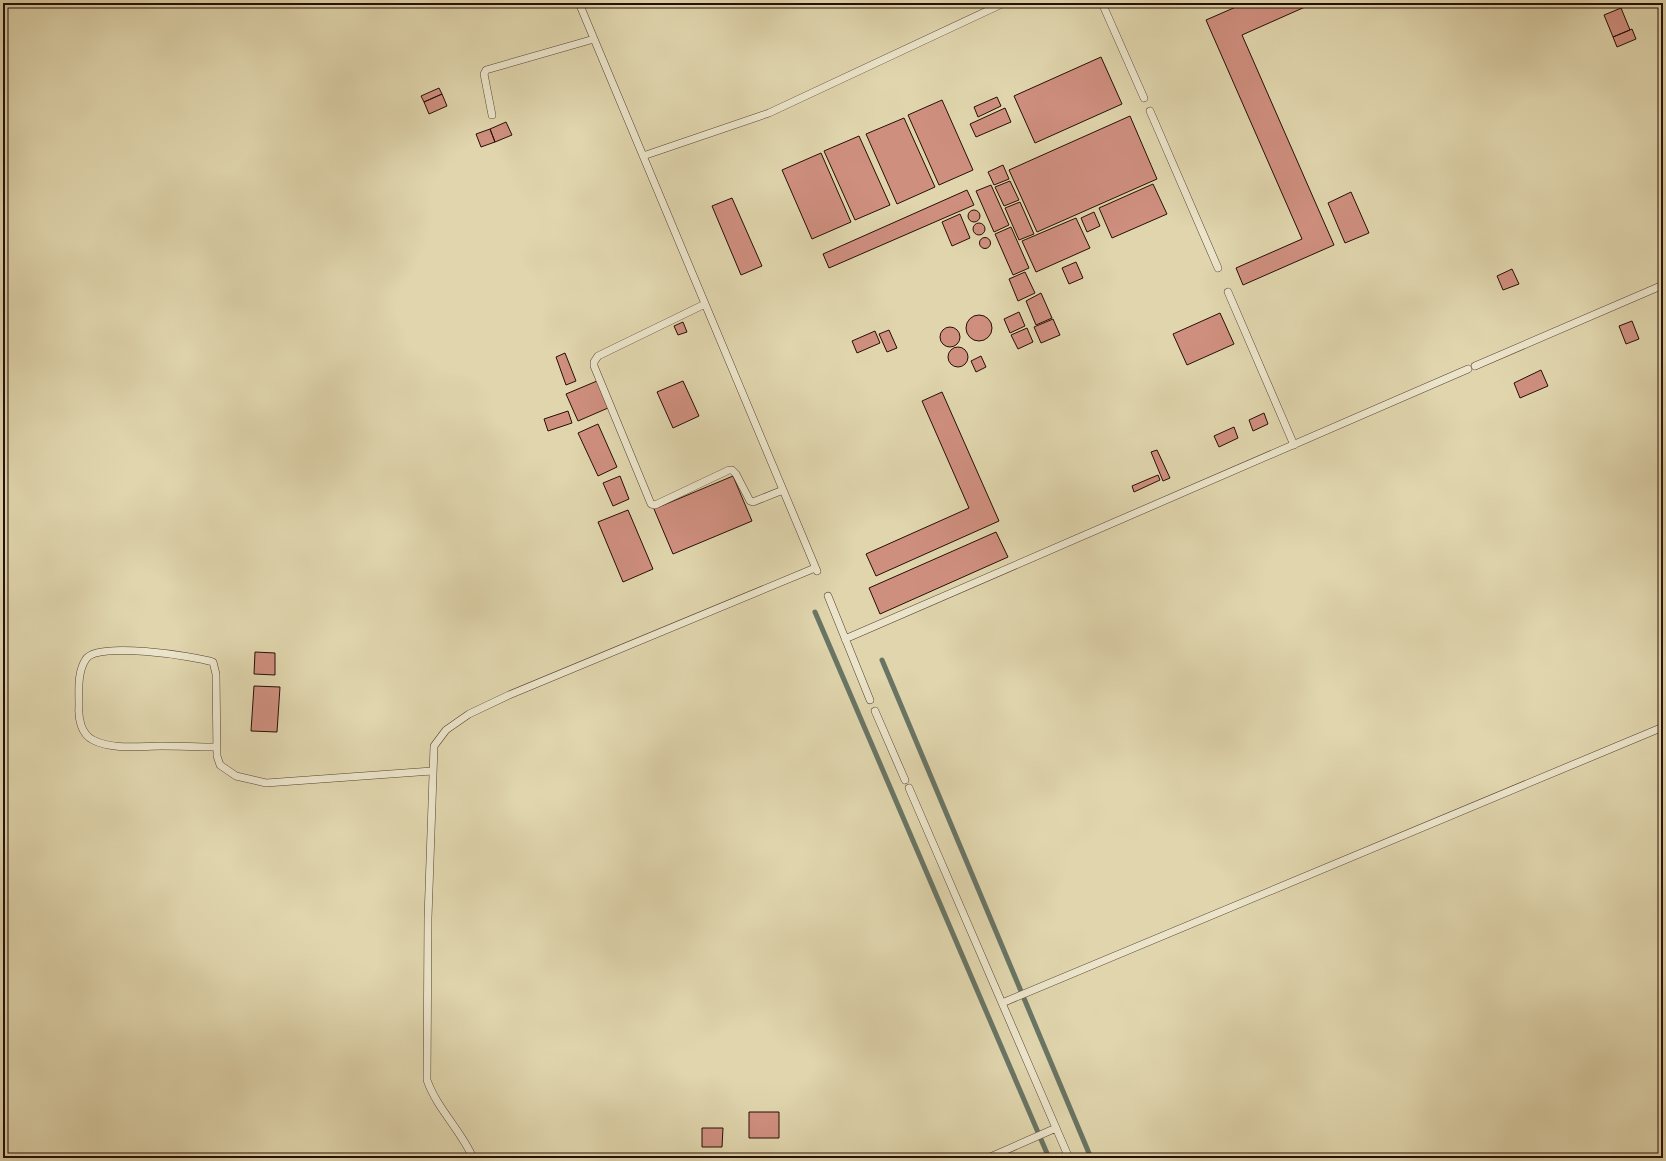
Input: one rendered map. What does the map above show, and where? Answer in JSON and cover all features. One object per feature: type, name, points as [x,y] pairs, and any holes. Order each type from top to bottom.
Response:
[{"type":"lane","points":[[473,1158],[467,1145],[432,1092],[428,1080],[428,918],[434,746],[446,730],[469,714],[509,695],[817,570],[579,3]]},
{"type":"lane","points":[[643,156],[769,113],[1004,3]]},
{"type":"lane","points":[[1102,3],[1144,98]]},
{"type":"lane","points":[[492,115],[484,74],[486,70],[594,39]]},
{"type":"lane","points":[[1150,111],[1218,268]]},
{"type":"lane","points":[[1475,366],[1663,284]]},
{"type":"lane","points":[[1228,292],[1294,445]]},
{"type":"lane","points":[[705,304],[598,356],[594,362],[594,366],[642,482],[653,505],[729,470],[732,470],[736,474],[750,501],[753,502],[783,490]]},
{"type":"lane","points":[[845,639],[1468,369]]},
{"type":"lane","points":[[828,596],[870,700]]},
{"type":"lane","points":[[216,747],[111,746],[93,741],[87,736],[78,715],[80,672],[86,657],[94,653],[128,650],[194,657],[213,662],[216,674],[217,760],[220,765],[236,776],[266,783],[432,771]]},
{"type":"lane","points":[[875,711],[905,780]]},
{"type":"lane","points":[[1002,1003],[1663,726]]},
{"type":"lane","points":[[909,788],[1069,1158]]},
{"type":"lane","points":[[988,1158],[1056,1128]]},
{"type":"building","points":[[1245,3],[1314,3],[1242,35],[1334,245],[1243,285],[1236,268],[1302,239],[1206,20]]},
{"type":"building","points":[[1621,8],[1630,30],[1613,37],[1604,15]]},
{"type":"building","points":[[1632,29],[1636,39],[1617,47],[1613,37]]},
{"type":"building","points":[[1101,57],[1122,104],[1035,143],[1014,96]]},
{"type":"building","points":[[439,88],[442,94],[424,102],[421,96]]},
{"type":"building","points":[[442,94],[447,106],[429,114],[424,102]]},
{"type":"building","points":[[997,97],[1001,106],[978,117],[974,107]]},
{"type":"building","points":[[942,100],[973,170],[939,185],[908,115]]},
{"type":"building","points":[[1005,108],[1011,122],[976,137],[970,124]]},
{"type":"building","points":[[1130,116],[1157,179],[1037,232],[1009,170]]},
{"type":"building","points":[[904,118],[935,187],[897,204],[866,134]]},
{"type":"building","points":[[506,122],[512,135],[495,142],[490,129]]},
{"type":"building","points":[[490,129],[495,142],[481,147],[476,134]]},
{"type":"building","points":[[859,136],[890,205],[855,220],[824,151]]},
{"type":"building","points":[[821,153],[851,222],[812,239],[782,170]]},
{"type":"building","points":[[1003,165],[1009,179],[994,185],[988,172]]},
{"type":"building","points":[[1010,181],[1019,200],[1004,206],[995,187]]},
{"type":"building","points":[[1153,184],[1167,214],[1112,238],[1099,208]]},
{"type":"building","points":[[991,185],[1009,225],[994,232],[976,191]]},
{"type":"building","points":[[967,190],[974,205],[829,268],[823,254]]},
{"type":"building","points":[[1351,192],[1369,233],[1345,243],[1328,203]]},
{"type":"building","points":[[732,198],[762,266],[741,275],[712,206]]},
{"type":"building","points":[[1020,202],[1034,234],[1019,240],[1005,208]]},
{"type":"building","points":[[972,210],[976,210],[980,216],[976,222],[972,222],[968,218],[968,214]]},
{"type":"building","points":[[1094,212],[1100,226],[1087,232],[1081,218]]},
{"type":"building","points":[[960,214],[970,238],[952,246],[942,222]]},
{"type":"building","points":[[1076,218],[1090,248],[1036,272],[1022,241]]},
{"type":"building","points":[[977,223],[981,223],[985,229],[981,235],[977,235],[973,231],[973,227]]},
{"type":"building","points":[[1011,227],[1029,268],[1013,275],[995,234]]},
{"type":"building","points":[[985,237],[989,239],[991,243],[989,247],[985,249],[981,247],[979,243],[981,239]]},
{"type":"building","points":[[1076,262],[1083,278],[1069,284],[1062,268]]},
{"type":"building","points":[[1512,269],[1519,284],[1503,290],[1497,276]]},
{"type":"building","points":[[1025,272],[1035,293],[1018,301],[1009,279]]},
{"type":"building","points":[[1041,293],[1052,318],[1036,325],[1026,301]]},
{"type":"building","points":[[1019,312],[1025,326],[1010,333],[1004,319]]},
{"type":"building","points":[[1220,313],[1234,344],[1187,365],[1173,334]]},
{"type":"building","points":[[979,315],[988,319],[992,328],[988,337],[979,341],[970,337],[966,328],[970,319]]},
{"type":"building","points":[[1053,319],[1060,335],[1041,343],[1034,327]]},
{"type":"building","points":[[1632,321],[1639,339],[1626,344],[1619,326]]},
{"type":"building","points":[[683,322],[687,332],[678,335],[674,326]]},
{"type":"building","points":[[950,327],[957,330],[960,337],[957,344],[950,347],[943,344],[940,337],[943,330]]},
{"type":"building","points":[[1027,328],[1033,342],[1018,349],[1011,335]]},
{"type":"building","points":[[889,330],[897,348],[887,352],[879,334]]},
{"type":"building","points":[[875,331],[880,343],[857,353],[852,341]]},
{"type":"building","points":[[958,347],[965,350],[968,357],[965,364],[958,367],[951,364],[948,357],[951,350]]},
{"type":"building","points":[[565,353],[576,381],[566,385],[556,357]]},
{"type":"building","points":[[981,356],[986,367],[976,372],[971,361]]},
{"type":"building","points":[[1541,370],[1548,386],[1520,398],[1514,383]]},
{"type":"building","points":[[597,381],[608,408],[578,421],[566,394]]},
{"type":"building","points":[[683,381],[699,416],[673,428],[657,392]]},
{"type":"building","points":[[942,392],[999,521],[876,576],[866,554],[969,508],[922,401]]},
{"type":"building","points":[[568,411],[572,423],[548,431],[544,419]]},
{"type":"building","points":[[1264,413],[1268,424],[1253,431],[1249,420]]},
{"type":"building","points":[[598,424],[617,467],[598,476],[578,433]]},
{"type":"building","points":[[1234,427],[1238,438],[1219,447],[1214,436]]},
{"type":"building","points":[[1157,450],[1170,478],[1163,481],[1151,452]]},
{"type":"building","points":[[1158,475],[1160,480],[1134,492],[1132,486]]},
{"type":"building","points":[[620,476],[629,499],[613,506],[603,483]]},
{"type":"building","points":[[733,476],[752,521],[673,554],[654,509]]},
{"type":"building","points":[[628,510],[653,569],[623,582],[598,522]]},
{"type":"building","points":[[996,532],[1008,557],[880,614],[869,588]]},
{"type":"building","points":[[255,652],[275,653],[275,675],[254,674]]},
{"type":"building","points":[[254,686],[280,687],[277,732],[251,731]]},
{"type":"building","points":[[749,1112],[779,1112],[779,1138],[749,1138]]},
{"type":"building","points":[[702,1128],[723,1128],[722,1147],[702,1147]]},
{"type":"waterway","points":[[815,612],[1049,1158]]},
{"type":"waterway","points":[[882,660],[1091,1158]]}]
